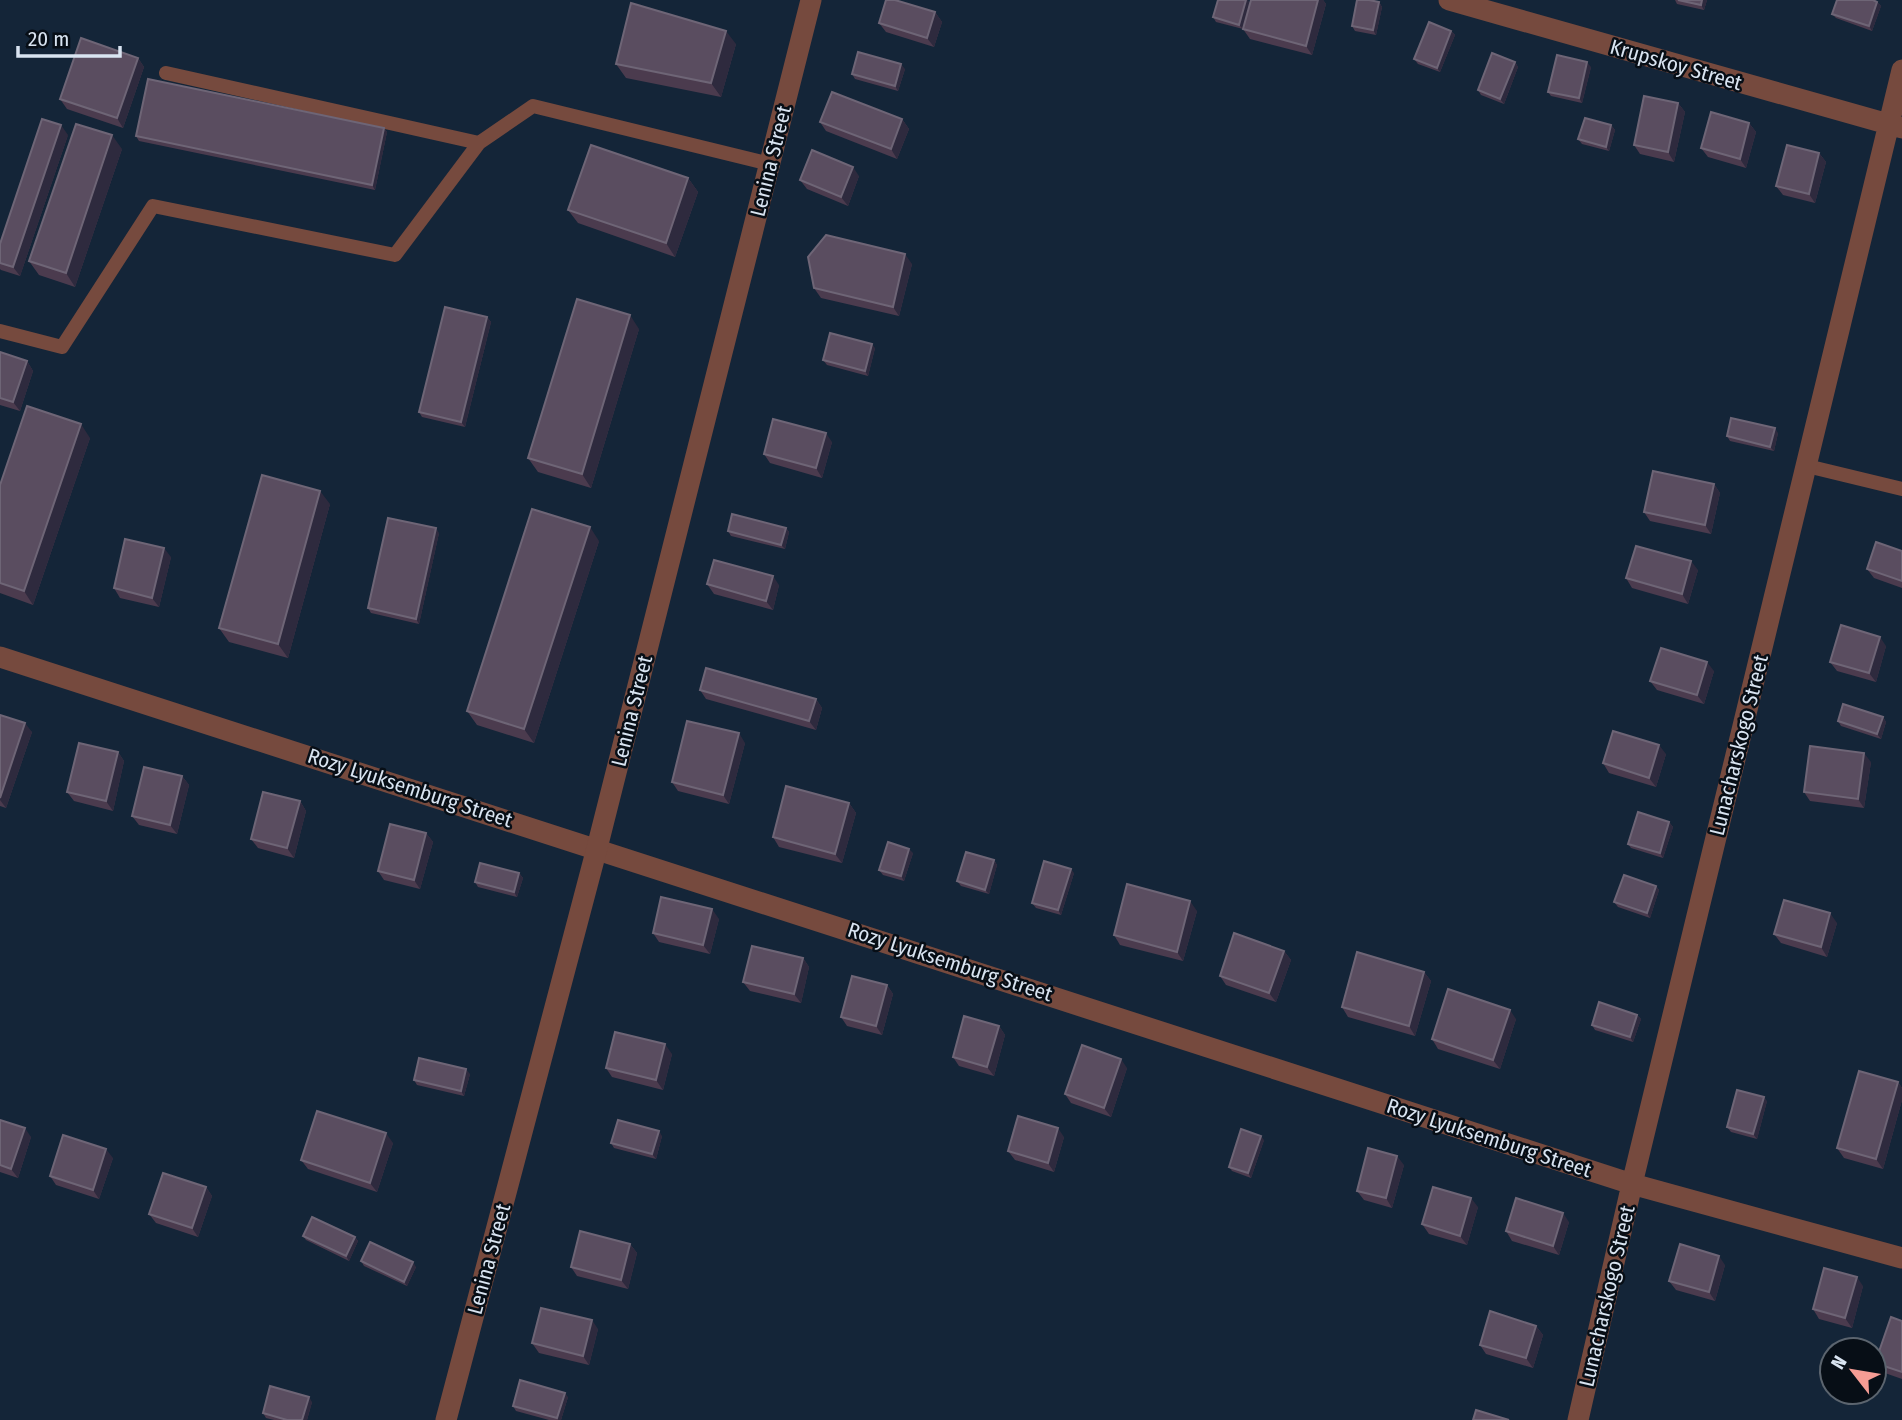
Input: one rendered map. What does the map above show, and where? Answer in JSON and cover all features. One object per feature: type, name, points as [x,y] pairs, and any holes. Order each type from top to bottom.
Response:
[{"type":"street","name":"Lenina Street","points":[[446,1420],[597,848],[811,0]]},
{"type":"street","name":"Krupskoy Street","points":[[1449,0],[1896,127]]},
{"type":"street","name":"Lunacharskogo Street","points":[[1578,1420],[1632,1184],[1807,466],[1896,127],[1902,70]]},
{"type":"street","name":"Rozy Lyuksemburg Street","points":[[0,657],[1632,1184],[1902,1258]]},
{"type":"lane","points":[[166,73],[479,143]]},
{"type":"lane","points":[[0,331],[62,347],[153,206],[395,255],[479,143],[533,106],[770,164]]},
{"type":"lane","points":[[1807,466],[1902,489]]},
{"type":"building","points":[[886,0],[895,0],[935,12],[927,38],[879,23]]},
{"type":"building","points":[[1218,0],[1246,0],[1239,25],[1213,17]]},
{"type":"building","points":[[1251,0],[1318,0],[1306,46],[1243,29]]},
{"type":"building","points":[[1357,0],[1379,2],[1373,30],[1352,26]]},
{"type":"building","points":[[1678,0],[1702,0],[1701,5]]},
{"type":"building","points":[[1837,0],[1877,2],[1869,26],[1832,14]]},
{"type":"building","points":[[631,3],[726,31],[711,83],[616,64]]},
{"type":"building","points":[[1429,22],[1451,31],[1437,68],[1414,59]]},
{"type":"building","points":[[81,38],[138,58],[117,118],[60,99]]},
{"type":"building","points":[[858,52],[901,64],[895,86],[852,74]]},
{"type":"building","points":[[1492,53],[1515,62],[1500,99],[1478,90]]},
{"type":"building","points":[[1557,55],[1587,62],[1579,98],[1548,92]]},
{"type":"building","points":[[148,79],[384,128],[372,185],[136,136]]},
{"type":"building","points":[[832,92],[902,119],[891,149],[820,122]]},
{"type":"building","points":[[1644,96],[1678,103],[1668,152],[1634,145]]},
{"type":"building","points":[[1711,112],[1749,123],[1740,159],[1701,148]]},
{"type":"building","points":[[1585,118],[1611,125],[1606,147],[1578,139]]},
{"type":"building","points":[[42,119],[61,125],[13,267],[0,263],[0,244]]},
{"type":"building","points":[[76,124],[112,135],[66,273],[29,261]]},
{"type":"building","points":[[591,145],[688,178],[666,243],[568,210]]},
{"type":"building","points":[[1787,145],[1819,153],[1809,194],[1776,186]]},
{"type":"building","points":[[812,150],[853,167],[841,197],[800,180]]},
{"type":"building","points":[[826,235],[905,254],[893,307],[814,288],[808,257]]},
{"type":"building","points":[[577,299],[630,315],[582,474],[528,458]]},
{"type":"building","points":[[445,307],[487,317],[461,422],[419,412]]},
{"type":"building","points":[[830,333],[872,344],[865,371],[823,360]]},
{"type":"building","points":[[0,352],[27,361],[13,402],[0,398]]},
{"type":"building","points":[[27,406],[81,424],[24,591],[0,583],[0,485]]},
{"type":"building","points":[[1731,418],[1775,428],[1770,447],[1727,436]]},
{"type":"building","points":[[773,419],[826,433],[816,468],[764,454]]},
{"type":"building","points":[[1653,471],[1714,484],[1705,525],[1644,512]]},
{"type":"building","points":[[262,475],[320,491],[278,644],[219,628]]},
{"type":"building","points":[[532,509],[590,527],[524,729],[467,711]]},
{"type":"building","points":[[732,514],[786,528],[781,545],[728,531]]},
{"type":"building","points":[[388,518],[436,528],[416,619],[368,608]]},
{"type":"building","points":[[125,539],[164,548],[152,598],[114,588]]},
{"type":"building","points":[[1876,542],[1902,551],[1902,581],[1867,569]]},
{"type":"building","points":[[1636,546],[1691,561],[1682,594],[1626,578]]},
{"type":"building","points":[[714,560],[773,576],[766,601],[707,584]]},
{"type":"building","points":[[1841,625],[1880,637],[1869,673],[1830,662]]},
{"type":"building","points":[[1661,648],[1707,662],[1697,695],[1650,681]]},
{"type":"building","points":[[706,668],[816,699],[809,721],[700,690]]},
{"type":"building","points":[[1843,704],[1883,717],[1877,734],[1838,721]]},
{"type":"building","points":[[0,715],[25,723],[0,798]]},
{"type":"building","points":[[687,721],[739,733],[723,795],[672,782]]},
{"type":"building","points":[[1613,731],[1659,745],[1649,778],[1603,763]]},
{"type":"building","points":[[79,743],[118,752],[106,801],[67,792]]},
{"type":"building","points":[[1810,746],[1864,753],[1858,799],[1804,792]]},
{"type":"building","points":[[144,767],[182,776],[170,825],[132,816]]},
{"type":"building","points":[[786,786],[849,803],[835,854],[773,837]]},
{"type":"building","points":[[263,792],[300,801],[287,848],[251,839]]},
{"type":"building","points":[[1638,812],[1669,822],[1660,853],[1628,844]]},
{"type":"building","points":[[390,824],[426,833],[414,880],[378,871]]},
{"type":"building","points":[[888,842],[909,849],[901,876],[879,870]]},
{"type":"building","points":[[966,852],[994,860],[985,890],[957,881]]},
{"type":"building","points":[[1044,861],[1071,869],[1058,910],[1032,903]]},
{"type":"building","points":[[480,863],[519,873],[514,892],[475,882]]},
{"type":"building","points":[[1624,875],[1656,886],[1647,913],[1614,902]]},
{"type":"building","points":[[1127,884],[1190,901],[1177,952],[1114,935]]},
{"type":"building","points":[[661,897],[712,909],[703,945],[653,933]]},
{"type":"building","points":[[1784,900],[1830,913],[1821,947],[1774,934]]},
{"type":"building","points":[[1234,933],[1284,951],[1269,993],[1220,976]]},
{"type":"building","points":[[752,946],[803,958],[794,994],[743,982]]},
{"type":"building","points":[[1357,952],[1424,972],[1409,1026],[1342,1007]]},
{"type":"building","points":[[852,976],[887,985],[876,1026],[841,1017]]},
{"type":"building","points":[[1448,989],[1510,1010],[1493,1060],[1432,1039]]},
{"type":"building","points":[[1599,1002],[1637,1015],[1630,1037],[1592,1025]]},
{"type":"building","points":[[964,1016],[999,1026],[987,1067],[953,1057]]},
{"type":"building","points":[[615,1032],[665,1044],[656,1080],[606,1068]]},
{"type":"building","points":[[1082,1045],[1121,1059],[1104,1108],[1065,1094]]},
{"type":"building","points":[[419,1058],[466,1069],[461,1091],[414,1080]]},
{"type":"building","points":[[1859,1071],[1898,1082],[1876,1159],[1837,1148]]},
{"type":"building","points":[[1737,1090],[1764,1097],[1753,1134],[1727,1127]]},
{"type":"building","points":[[317,1111],[386,1133],[370,1183],[301,1160]]},
{"type":"building","points":[[1018,1116],[1058,1128],[1048,1163],[1008,1151]]},
{"type":"building","points":[[0,1120],[25,1128],[11,1169],[0,1165]]},
{"type":"building","points":[[618,1120],[659,1131],[652,1154],[611,1143]]},
{"type":"building","points":[[1241,1129],[1261,1136],[1248,1173],[1229,1167]]},
{"type":"building","points":[[63,1135],[106,1149],[93,1190],[50,1176]]},
{"type":"building","points":[[1368,1148],[1397,1156],[1386,1198],[1357,1191]]},
{"type":"building","points":[[163,1173],[206,1187],[192,1228],[149,1214]]},
{"type":"building","points":[[1433,1187],[1471,1198],[1460,1236],[1422,1224]]},
{"type":"building","points":[[1516,1198],[1563,1213],[1553,1246],[1506,1231]]},
{"type":"building","points":[[312,1217],[355,1237],[346,1256],[303,1236]]},
{"type":"building","points":[[580,1231],[630,1244],[621,1280],[571,1267]]},
{"type":"building","points":[[370,1242],[413,1262],[404,1282],[361,1261]]},
{"type":"building","points":[[1680,1244],[1719,1256],[1709,1292],[1669,1281]]},
{"type":"building","points":[[1824,1268],[1857,1277],[1845,1318],[1813,1309]]},
{"type":"building","points":[[541,1308],[592,1320],[583,1356],[532,1343]]},
{"type":"building","points":[[1490,1311],[1536,1326],[1526,1358],[1480,1345]]},
{"type":"building","points":[[1891,1317],[1902,1321],[1902,1372],[1888,1367],[1888,1336],[1884,1336]]},
{"type":"building","points":[[520,1380],[565,1393],[557,1418],[513,1406]]},
{"type":"building","points":[[270,1386],[309,1397],[302,1420],[287,1420],[263,1413]]},
{"type":"building","points":[[1476,1410],[1509,1420],[1473,1420]]}]
